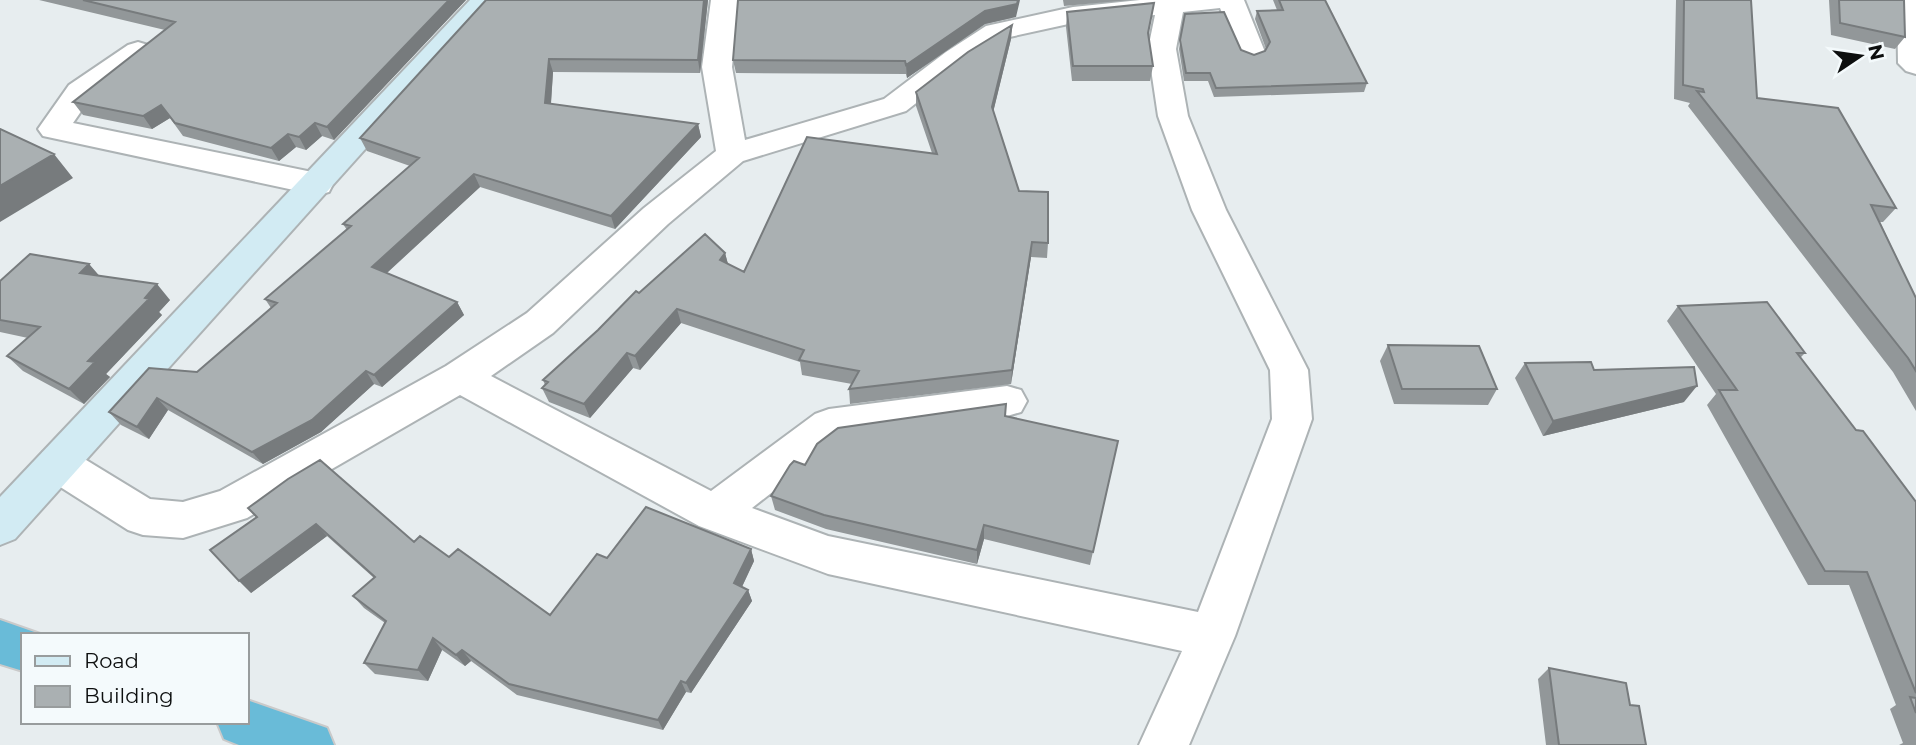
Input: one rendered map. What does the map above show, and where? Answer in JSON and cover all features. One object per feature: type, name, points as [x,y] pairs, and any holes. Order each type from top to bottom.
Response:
[{"type":"highway","points":[[0,642],[21,648]]},
{"type":"highway","points":[[247,724],[309,745]]},
{"type":"street","points":[[0,526],[485,0]]},
{"type":"street","points":[[725,0],[717,67],[732,154]]},
{"type":"street","points":[[58,464],[144,517],[183,520],[232,505],[460,377],[540,323],[656,216],[732,154],[895,105],[956,58],[996,32],[1073,7],[1170,6],[1222,0]]},
{"type":"street","points":[[1230,0],[1251,52]]},
{"type":"street","points":[[1911,0],[1913,63],[1916,65]]},
{"type":"street","points":[[1164,745],[1212,636],[1292,419],[1289,370],[1209,210],[1173,116],[1162,49],[1170,6]]},
{"type":"street","points":[[138,51],[80,91],[54,129],[317,184]]},
{"type":"street","points":[[460,377],[714,513],[828,555],[1212,636]]},
{"type":"street","points":[[714,513],[829,425],[1007,401]]},
{"type":"building","points":[[83,0],[449,0],[327,127],[315,123],[299,137],[288,134],[271,148],[175,123],[161,105],[143,116],[73,102],[175,22]]},
{"type":"building","points":[[486,0],[704,0],[698,60],[549,59],[545,103],[698,124],[611,216],[474,174],[372,267],[457,302],[374,375],[366,371],[312,420],[252,452],[157,398],[137,427],[109,412],[149,368],[197,372],[277,303],[265,299],[351,226],[343,224],[419,158],[360,138]]},
{"type":"building","points":[[738,0],[1018,0],[1017,4],[985,11],[906,65],[905,61],[733,60]]},
{"type":"building","points":[[1279,0],[1325,0],[1367,83],[1216,88],[1210,73],[1186,73],[1180,40],[1185,14],[1224,12],[1241,50],[1254,55],[1265,51],[1270,42],[1257,11],[1283,10]]},
{"type":"building","points":[[1684,0],[1751,0],[1757,98],[1838,108],[1896,208],[1871,205],[1916,298],[1916,371],[1697,91],[1704,92],[1703,89],[1683,85]]},
{"type":"building","points":[[1839,0],[1904,0],[1905,37],[1840,23]]},
{"type":"building","points":[[1154,3],[1148,33],[1153,66],[1073,66],[1067,12]]},
{"type":"building","points":[[1012,25],[992,107],[1019,191],[1048,192],[1048,243],[1032,242],[1012,370],[849,389],[859,371],[799,360],[804,350],[677,309],[635,356],[627,353],[584,404],[542,388],[548,382],[543,380],[636,291],[639,293],[705,234],[725,253],[720,260],[744,272],[807,137],[937,154],[916,92],[968,52]]},
{"type":"building","points":[[0,129],[54,154],[0,186]]},
{"type":"building","points":[[30,254],[89,264],[80,273],[157,284],[145,298],[149,299],[88,361],[95,362],[69,389],[7,356],[40,327],[0,320],[0,281]]},
{"type":"building","points":[[1767,302],[1805,353],[1797,353],[1856,430],[1863,431],[1916,502],[1916,693],[1867,572],[1825,571],[1719,390],[1737,390],[1678,306]]},
{"type":"building","points":[[1388,345],[1479,346],[1497,389],[1402,389]]},
{"type":"building","points":[[1591,362],[1594,370],[1694,367],[1697,386],[1553,421],[1525,363]]},
{"type":"building","points":[[1006,404],[1005,416],[1118,441],[1093,552],[984,525],[977,550],[824,515],[771,496],[790,465],[794,461],[805,465],[817,444],[838,428]]},
{"type":"building","points":[[320,460],[414,542],[420,536],[449,557],[458,549],[550,615],[597,554],[607,558],[646,507],[751,549],[734,583],[748,590],[686,683],[681,681],[658,720],[509,684],[462,650],[456,655],[433,638],[418,670],[364,663],[386,621],[353,596],[375,577],[316,524],[239,581],[210,550],[257,517],[248,508]]},
{"type":"building","points":[[1549,668],[1626,683],[1630,705],[1639,706],[1646,745],[1559,745]]},
{"type":"building","points":[[1910,697],[1916,698],[1916,713]]}]
